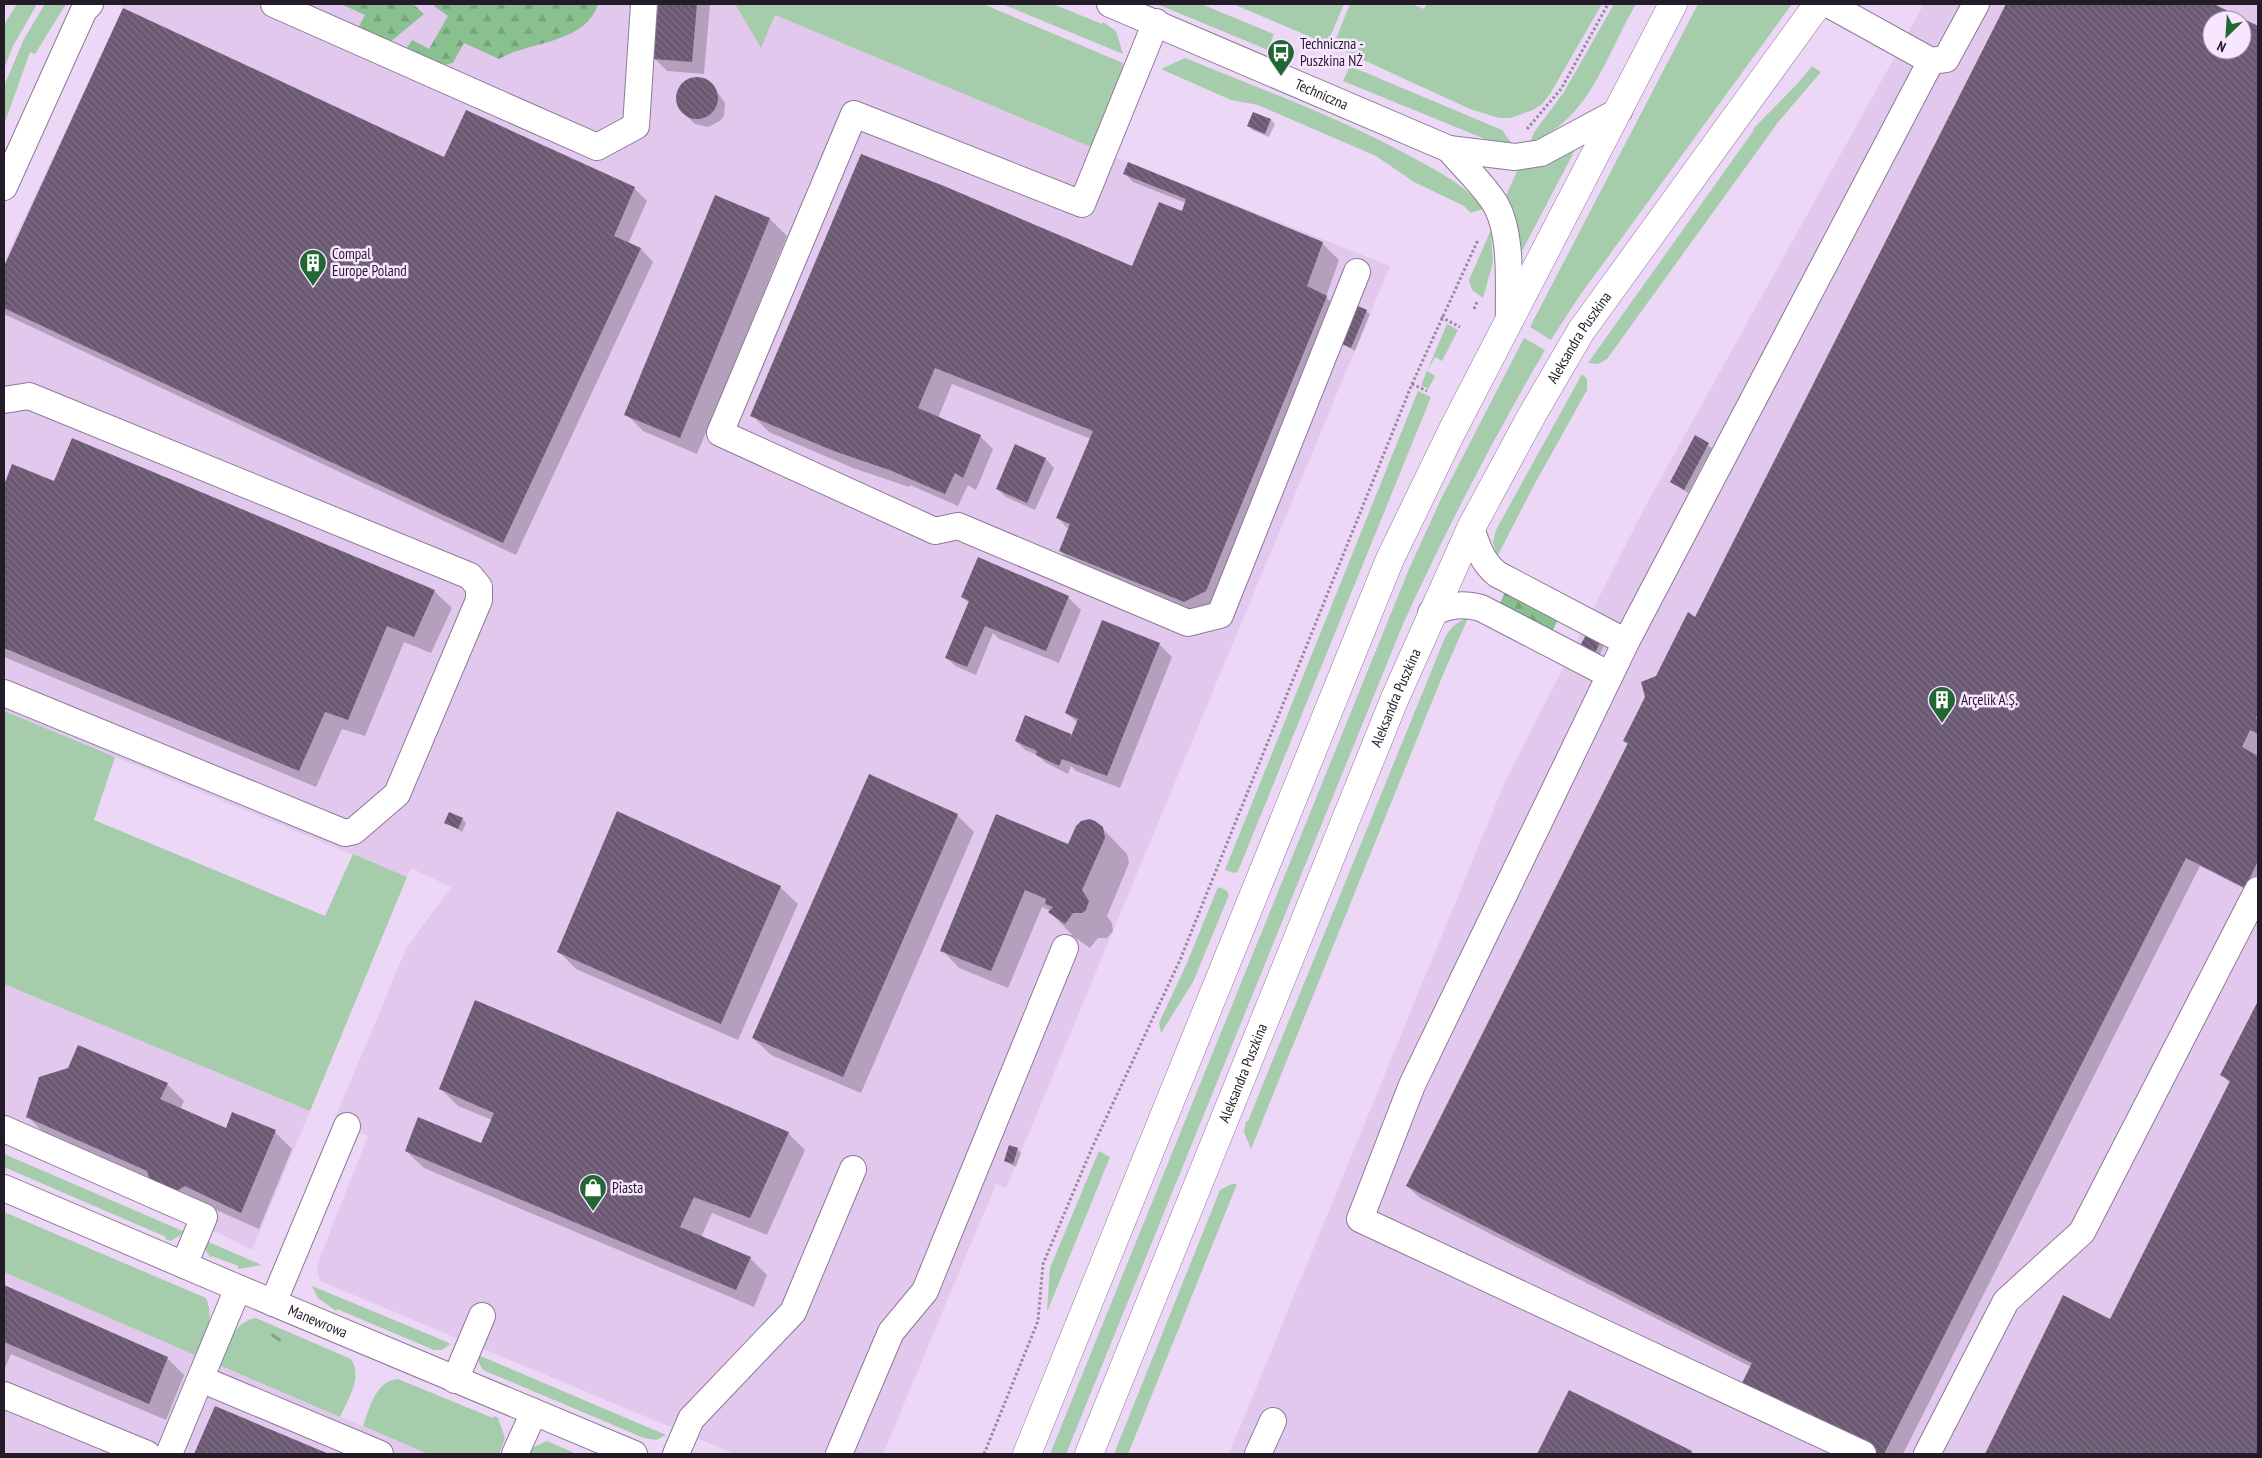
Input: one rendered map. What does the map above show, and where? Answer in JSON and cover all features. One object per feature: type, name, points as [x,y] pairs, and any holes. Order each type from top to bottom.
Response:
[{"type":"main road","points":[[1027,1454],[1390,559],[1509,322],[1673,4]]},
{"type":"main road","name":"Aleksandra Puszkina","points":[[1089,1454],[1395,698],[1431,613],[1471,528],[1532,415],[1582,331],[1818,4]]},
{"type":"street","points":[[4,187],[84,10],[90,4]]},
{"type":"street","points":[[274,4],[597,147],[636,126],[644,4]]},
{"type":"street","name":"Techniczna","points":[[1110,4],[1156,22],[1449,149],[1515,157],[1541,152],[1619,111]]},
{"type":"street","points":[[1828,4],[1931,61],[1946,60],[1976,4]]},
{"type":"street","points":[[1156,22],[1082,204],[854,114],[720,433],[934,531],[958,526],[1188,623],[1220,615],[1357,272]]},
{"type":"street","points":[[1863,1454],[1360,1219],[1412,1085],[1626,642],[1931,61]]},
{"type":"street","name":"Techniczna","points":[[1449,149],[1495,204],[1503,222],[1507,248],[1509,322]]},
{"type":"street","points":[[4,400],[29,396],[470,576],[479,587],[479,600],[397,794],[354,831],[345,833],[4,693]]},
{"type":"street","points":[[1471,528],[1481,556],[1488,566],[1498,574],[1626,642]]},
{"type":"street","points":[[1431,613],[1459,604],[1481,608],[1610,675]]},
{"type":"street","points":[[1927,1454],[2006,1301],[2082,1232],[2258,890]]},
{"type":"street","points":[[839,1454],[891,1332],[924,1291],[1065,948]]},
{"type":"street","points":[[273,1303],[347,1126]]},
{"type":"street","points":[[4,1129],[204,1217],[184,1265]]},
{"type":"street","points":[[676,1454],[691,1419],[793,1312],[853,1169]]},
{"type":"street","name":"Manewrowa","points":[[4,1188],[534,1412],[622,1452]]},
{"type":"street","points":[[169,1454],[238,1288]]},
{"type":"street","points":[[455,1380],[482,1316]]},
{"type":"street","points":[[201,1379],[380,1454]]},
{"type":"street","points":[[4,1395],[147,1454]]},
{"type":"street","points":[[516,1454],[534,1412]]},
{"type":"street","points":[[1258,1454],[1273,1421]]},
{"type":"path","points":[[1515,157],[1528,128],[1561,89],[1608,4]]},
{"type":"path","points":[[984,1454],[1038,1321],[1043,1264],[1092,1148],[1180,960],[1412,384],[1441,317],[1495,204]]},
{"type":"path","points":[[1474,309],[1477,302]]},
{"type":"path","points":[[1441,317],[1460,327]]},
{"type":"path","points":[[1412,384],[1427,391]]},
{"type":"shaded area","points":[[122,4],[735,4],[761,47],[775,15],[1103,152],[1390,266],[1006,1188],[996,1184],[883,1454],[735,1454],[320,1281],[317,1270],[320,1257],[368,1136],[334,1121],[406,949],[451,887],[411,868],[407,877],[4,711],[4,261],[123,8]]},
{"type":"shaded area","name":"Arçelik A.Ş.","points":[[1924,4],[2258,4],[2258,1454],[1229,1454],[1504,784],[1646,505]]},
{"type":"shaded area","points":[[4,984],[310,1111],[252,1250],[227,1237],[4,1143]]},
{"type":"shaded area","points":[[4,1272],[197,1356],[428,1454],[4,1454]]},
{"type":"green space","points":[[17,4],[37,4],[13,46],[4,69],[4,25]]},
{"type":"green space","points":[[45,4],[66,4],[35,54],[30,52],[4,125],[4,86],[24,39]]},
{"type":"green space","points":[[341,4],[413,4],[424,14],[390,42],[356,32],[365,15]]},
{"type":"green space","points":[[437,4],[598,4],[592,17],[582,27],[555,40],[511,53],[499,59],[464,43],[453,63],[438,66],[408,53],[407,48],[412,40],[429,49],[448,16],[434,6]]},
{"type":"green space","points":[[735,4],[983,4],[1123,63],[1122,70],[1091,147],[775,15],[761,48]]},
{"type":"green space","points":[[1002,4],[1053,4],[1102,24],[1103,22],[1116,31],[1123,54]]},
{"type":"green space","points":[[1157,4],[1201,4],[1274,34],[1268,50]]},
{"type":"green space","points":[[1233,4],[1344,4],[1327,44]]},
{"type":"green space","points":[[1350,4],[1411,4],[1424,9],[1427,4],[1602,4],[1550,94],[1542,104],[1533,110],[1511,118],[1499,118],[1470,109],[1333,46]]},
{"type":"green space","points":[[1614,4],[1636,4],[1594,84],[1567,119],[1550,132],[1530,142],[1535,131],[1564,92]]},
{"type":"green space","points":[[1698,4],[1792,4],[1578,298],[1551,340],[1530,327]]},
{"type":"green space","points":[[1185,58],[1299,104],[1383,142],[1450,178],[1476,200],[1483,209],[1471,213],[1464,206],[1414,182],[1376,156],[1258,105],[1231,100],[1161,69]]},
{"type":"green space","points":[[1350,66],[1502,130],[1512,144],[1485,139],[1343,81]]},
{"type":"green space","points":[[1812,66],[1821,72],[1779,121],[1607,359],[1598,364],[1588,363],[1753,129]]},
{"type":"green space","points":[[1576,148],[1520,255],[1505,198],[1518,169]]},
{"type":"green space","points":[[1491,230],[1493,262],[1483,298],[1472,290],[1469,280]]},
{"type":"green space","points":[[1447,324],[1458,330],[1442,361],[1435,357],[1427,371],[1435,376],[1428,389],[1421,385]]},
{"type":"green space","points":[[1524,338],[1545,350],[1471,485],[1403,624],[1066,1454],[1050,1454],[1409,569],[1441,499]]},
{"type":"green space","points":[[1582,374],[1587,379],[1587,390],[1533,487],[1497,557],[1493,542],[1496,530]]},
{"type":"green space","points":[[1418,391],[1431,397],[1238,871],[1235,873],[1225,870]]},
{"type":"green space","points":[[1506,590],[1559,617],[1551,634],[1498,607]]},
{"type":"green space","points":[[1468,618],[1442,677],[1251,1149],[1244,1132],[1246,1121],[1248,1121],[1444,640],[1454,626]]},
{"type":"green space","points":[[4,711],[115,757],[94,820],[325,916],[353,854],[407,877],[310,1111],[4,984]]},
{"type":"green space","points":[[1218,887],[1226,890],[1229,895],[1193,982],[1161,1033],[1159,1023],[1187,963]]},
{"type":"green space","points":[[1099,1151],[1110,1157],[1047,1312],[1050,1268]]},
{"type":"green space","points":[[4,1154],[185,1232],[171,1241],[165,1239],[166,1237],[4,1167]]},
{"type":"green space","points":[[1232,1184],[1237,1184],[1128,1454],[1114,1454],[1220,1190]]},
{"type":"green space","points":[[4,1212],[206,1298],[210,1314],[208,1328],[197,1356],[4,1272]]},
{"type":"green space","points":[[204,1240],[262,1265],[238,1269],[238,1266],[212,1256],[211,1258],[207,1253]]},
{"type":"green space","points":[[312,1286],[450,1344],[442,1350],[434,1350],[337,1309],[336,1311],[318,1298]]},
{"type":"green space","points":[[256,1318],[351,1359],[354,1366],[355,1381],[340,1417],[219,1365],[237,1329],[248,1320]]},
{"type":"green space","points":[[478,1355],[666,1435],[656,1440],[644,1438],[483,1370],[479,1363]]},
{"type":"green space","points":[[398,1379],[493,1418],[495,1416],[498,1418],[505,1438],[499,1454],[428,1454],[363,1426],[374,1396],[384,1385]]},
{"type":"green space","points":[[547,1441],[577,1454],[525,1454],[532,1448]]},
{"type":"building","points":[[658,4],[697,4],[692,62],[653,59]]},
{"type":"building","name":"Arçelik A.Ş.","points":[[2006,4],[2214,4],[2226,10],[2202,10],[2202,60],[2252,60],[2252,23],[2258,26],[2258,714],[2256,718],[2258,719],[2258,734],[2250,730],[2242,747],[2258,756],[2258,861],[2245,888],[2186,858],[1884,1454],[1878,1454],[1741,1385],[1752,1363],[1406,1186],[1628,743],[1623,741],[1645,697],[1641,682],[1656,676],[1688,612],[1695,617]]},
{"type":"building","name":"Compal Europe Poland","points":[[123,8],[444,157],[466,110],[635,187],[614,236],[641,248],[503,543],[4,308],[4,266]]},
{"type":"building","points":[[701,77],[709,80],[715,86],[718,98],[715,110],[709,116],[693,119],[685,116],[679,110],[676,94],[679,86],[685,80]]},
{"type":"building","points":[[1253,112],[1271,119],[1265,134],[1247,126]]},
{"type":"building","points":[[861,154],[944,186],[1132,266],[1159,202],[1182,211],[1186,199],[1123,174],[1128,162],[1323,242],[1307,286],[1327,296],[1206,591],[1184,602],[1059,551],[1070,524],[1056,518],[1093,431],[935,368],[918,408],[981,435],[963,478],[955,473],[945,494],[892,471],[834,451],[750,416]]},
{"type":"building","points":[[715,195],[770,218],[680,438],[624,415]]},
{"type":"building","points":[[1358,306],[1367,310],[1351,348],[1342,344]]},
{"type":"building","points":[[1695,435],[1709,443],[1684,490],[1670,482]]},
{"type":"building","points":[[72,438],[435,590],[414,637],[387,626],[348,720],[325,712],[299,771],[4,648],[4,485],[12,464],[54,481]]},
{"type":"building","points":[[1015,444],[1046,458],[1027,503],[996,489]]},
{"type":"building","points":[[978,557],[1069,596],[1046,651],[985,626],[967,667],[945,658],[969,601],[961,597]]},
{"type":"building","points":[[1102,620],[1160,643],[1107,776],[1062,759],[1059,766],[1036,755],[1037,751],[1015,741],[1025,715],[1071,734],[1069,741],[1078,719],[1065,713]]},
{"type":"building","points":[[1587,633],[1601,640],[1595,653],[1580,646]]},
{"type":"building","points":[[869,774],[958,814],[843,1077],[752,1038]]},
{"type":"building","points":[[617,811],[781,886],[721,1024],[557,952]]},
{"type":"building","points":[[449,812],[463,818],[458,829],[444,823]]},
{"type":"building","points":[[996,814],[1068,844],[1076,826],[1081,821],[1090,819],[1103,827],[1105,838],[1082,890],[1089,901],[1086,910],[1082,913],[1073,913],[1065,924],[1048,912],[1053,907],[1045,904],[1046,899],[1025,890],[991,971],[940,951]]},
{"type":"building","points":[[475,1000],[789,1132],[750,1218],[694,1197],[680,1227],[751,1257],[736,1290],[405,1151],[418,1117],[481,1143],[494,1113],[439,1089]]},
{"type":"building","points":[[2258,1001],[2258,1454],[1985,1454],[2063,1295],[2110,1319],[2230,1081],[2220,1075]]},
{"type":"building","points":[[78,1045],[168,1083],[160,1099],[226,1128],[232,1112],[276,1130],[241,1213],[185,1186],[175,1192],[151,1184],[147,1171],[26,1117],[39,1077],[68,1068]]},
{"type":"building","points":[[1009,1145],[1018,1148],[1013,1164],[1004,1161]]},
{"type":"building","points":[[4,1285],[168,1357],[149,1404],[4,1342]]},
{"type":"building","points":[[1569,1390],[1692,1451],[1691,1454],[1537,1454]]},
{"type":"building","points":[[215,1406],[329,1454],[194,1454]]},
{"type":"place","name":"Techniczna - Puszkina NŻ","points":[[1281,77]]},
{"type":"place","name":"Compal Europe Poland","points":[[313,287]]},
{"type":"place","name":"Arçelik A.Ş.","points":[[1942,724]]},
{"type":"place","name":"Piasta","points":[[593,1212]]}]
